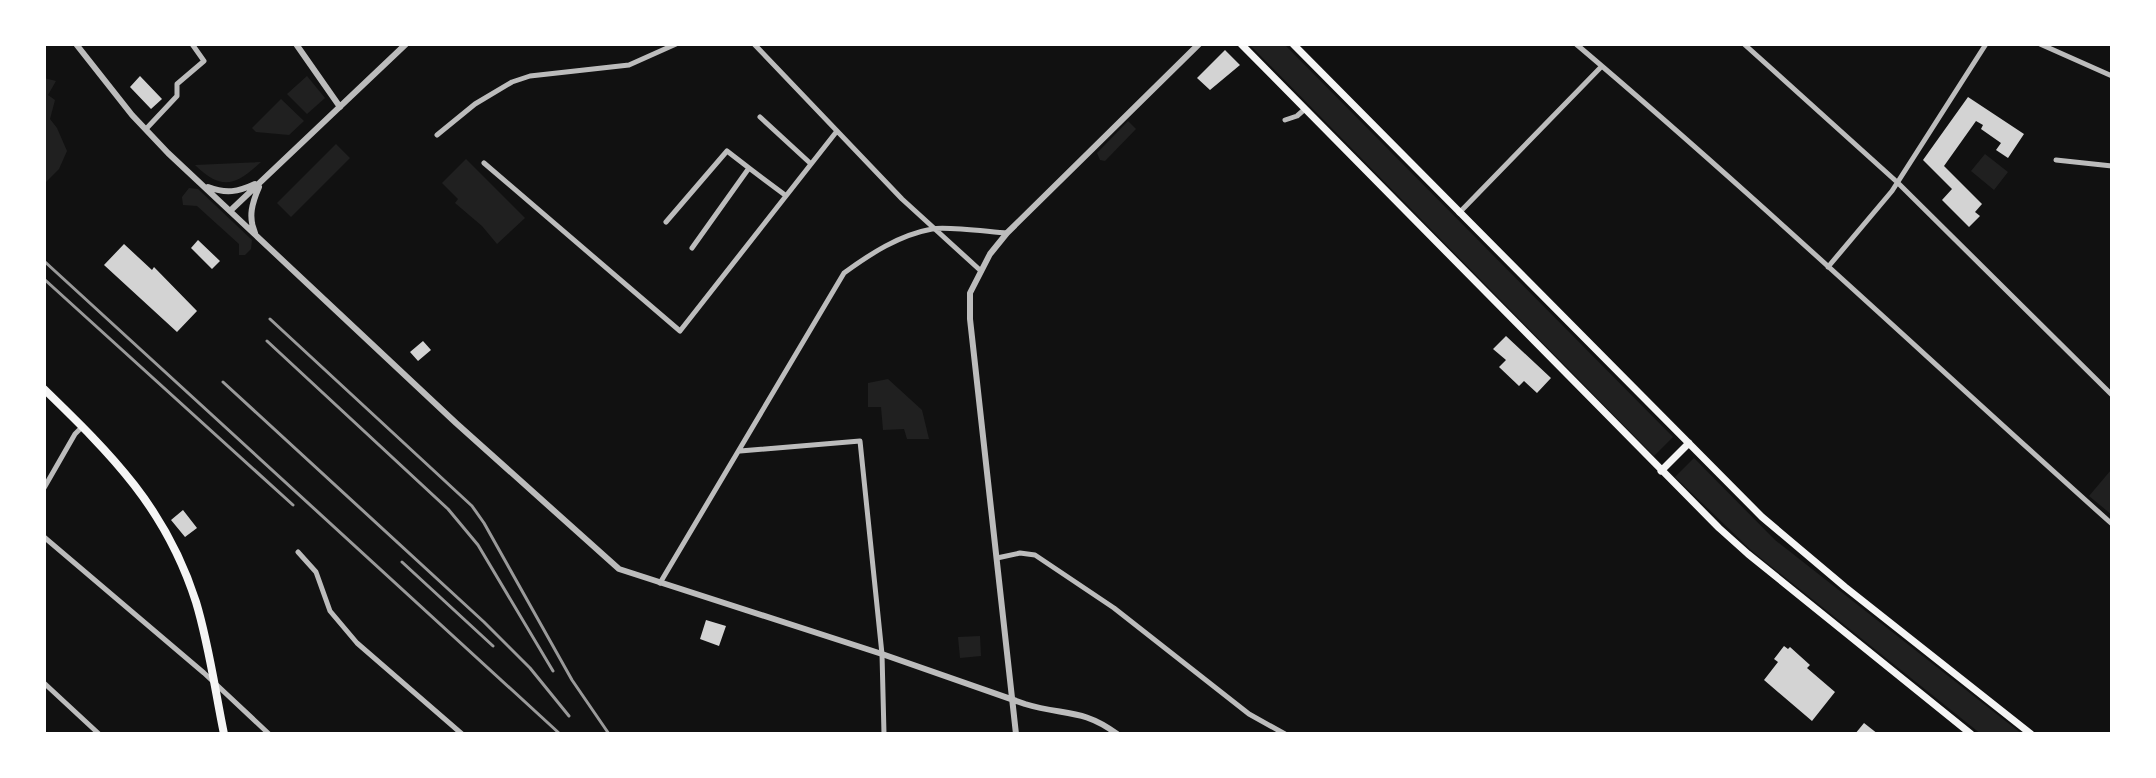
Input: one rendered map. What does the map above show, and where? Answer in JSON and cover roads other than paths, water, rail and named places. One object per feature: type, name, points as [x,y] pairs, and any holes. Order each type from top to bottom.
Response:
[{"type":"main road","points":[[1241,44],[1661,471],[1748,554],[1971,734]]},
{"type":"main road","points":[[1293,44],[1787,540],[2031,734]]},
{"type":"main road","points":[[44,389],[134,482],[175,549],[203,625],[224,734]]},
{"type":"main road","points":[[1661,471],[1689,443]]},
{"type":"street","points":[[76,44],[146,129],[256,237],[619,569],[1047,711],[1081,713],[1117,734]]},
{"type":"street","points":[[146,129],[177,96],[177,84],[204,61],[192,44]]},
{"type":"street","points":[[296,44],[340,107]]},
{"type":"street","points":[[230,211],[406,44]]},
{"type":"street","points":[[437,135],[475,104],[512,82],[530,76],[629,65],[676,44]]},
{"type":"street","points":[[754,44],[933,228],[981,271]]},
{"type":"street","points":[[1016,734],[980,429],[970,293],[990,254],[1007,233],[1199,44]]},
{"type":"street","points":[[1576,44],[2112,524]]},
{"type":"street","points":[[1744,44],[1897,182],[2112,395]]},
{"type":"street","points":[[1828,267],[1897,182],[1986,44]]},
{"type":"street","points":[[2040,44],[2111,72]]},
{"type":"street","points":[[1459,213],[1602,66]]},
{"type":"street","points":[[1285,120],[1305,109]]},
{"type":"street","points":[[760,117],[810,163]]},
{"type":"street","points":[[484,163],[680,331],[837,131]]},
{"type":"street","points":[[666,222],[727,151],[785,195]]},
{"type":"street","points":[[2056,160],[2112,166]]},
{"type":"street","points":[[692,248],[749,168]]},
{"type":"street","points":[[203,185],[238,192],[262,181]]},
{"type":"street","points":[[256,237],[252,203],[262,181]]},
{"type":"street","points":[[659,584],[844,273],[871,253],[933,228],[1007,233]]},
{"type":"street","points":[[44,488],[75,434],[83,426]]},
{"type":"street","points":[[740,451],[860,441],[882,654],[884,734]]},
{"type":"street","points":[[44,537],[213,681],[269,734]]},
{"type":"street","points":[[298,552],[316,572],[330,611],[357,643],[462,734]]},
{"type":"street","points":[[997,558],[1020,553],[1035,555],[1114,608],[1249,714],[1285,734]]},
{"type":"street","points":[[44,683],[99,734]]},
{"type":"railway","points":[[44,261],[560,734]]},
{"type":"railway","points":[[44,279],[293,505]]},
{"type":"railway","points":[[270,319],[472,506],[572,680],[609,734]]},
{"type":"railway","points":[[267,341],[448,509],[478,545],[553,671]]},
{"type":"railway","points":[[223,382],[484,622],[530,668],[569,716]]},
{"type":"railway","points":[[402,562],[493,646]]}]
